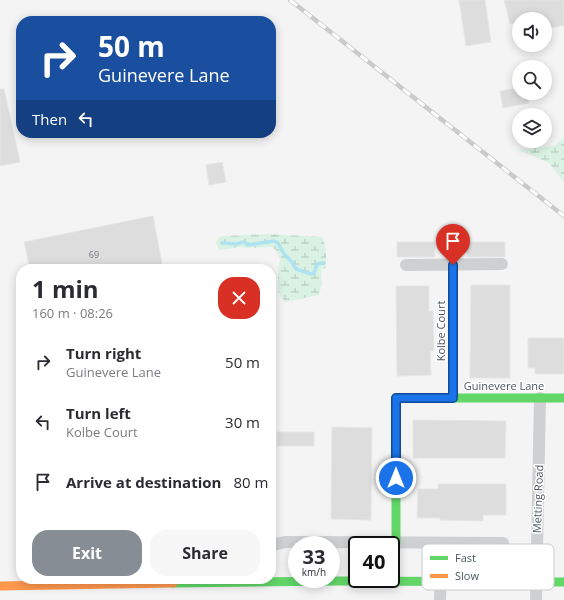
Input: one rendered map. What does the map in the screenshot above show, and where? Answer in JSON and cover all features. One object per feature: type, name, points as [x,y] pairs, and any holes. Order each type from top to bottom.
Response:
[{"type":"street","points":[[406,265],[502,264]]},
{"type":"street","name":"Kolbe Court","points":[[453,265],[453,398]]},
{"type":"street","name":"Guinevere Lane","points":[[396,536],[396,398],[564,398]]},
{"type":"street","name":"Metting Road","points":[[537,544],[540,398]]},
{"type":"street","points":[[276,544],[286,542],[348,542]]},
{"type":"street","points":[[400,542],[503,543]]},
{"type":"street","points":[[276,581],[422,582]]},
{"type":"street","points":[[0,586],[100,584]]},
{"type":"street","points":[[440,600],[441,590]]},
{"type":"green space","points":[[564,138],[564,182],[549,163],[519,150],[552,148],[552,146]]},
{"type":"green space","points":[[268,234],[322,237],[324,240],[326,268],[321,269],[322,283],[319,295],[285,302],[278,292],[278,272],[280,259],[276,250],[270,247],[239,247],[220,250],[216,243],[219,237]]},
{"type":"building","points":[[459,0],[485,0],[491,42],[466,46]]},
{"type":"building","points":[[504,0],[564,0],[564,25],[552,28],[552,12],[512,12],[512,24],[510,24]]},
{"type":"building","points":[[0,89],[4,89],[20,162],[0,166]]},
{"type":"building","points":[[512,89],[512,100],[528,100],[529,103],[503,108],[500,91]]},
{"type":"building","points":[[222,162],[226,182],[209,185],[206,165]]},
{"type":"building","points":[[153,216],[162,264],[29,264],[24,242]]},
{"type":"building","points":[[397,242],[435,242],[435,257],[397,257]]},
{"type":"building","points":[[467,242],[505,242],[505,257],[467,257]]},
{"type":"building","points":[[471,285],[510,285],[510,378],[470,378]]},
{"type":"building","points":[[396,286],[429,286],[429,311],[433,311],[434,351],[430,351],[431,375],[397,376]]},
{"type":"building","points":[[528,338],[564,338],[564,374],[535,374],[535,368],[528,368]]},
{"type":"building","points":[[413,420],[506,421],[505,458],[413,458]]},
{"type":"building","points":[[332,427],[372,428],[371,520],[331,519]]},
{"type":"building","points":[[277,432],[314,432],[314,446],[277,446]]},
{"type":"building","points":[[438,484],[506,484],[506,515],[483,515],[483,521],[417,518],[418,489],[438,489]]},
{"type":"waterway","points":[[222,243],[236,244],[244,242],[248,245],[274,241],[278,243],[284,254],[296,269],[311,274],[314,273],[317,264],[324,263]]},
{"type":"railway","points":[[290,0],[564,216]]},
{"type":"traffic: fast","points":[[453,265],[453,398]]},
{"type":"traffic: fast","points":[[396,536],[396,398],[564,398]]},
{"type":"traffic: fast","points":[[276,582],[422,581]]},
{"type":"traffic: fast","points":[[554,582],[564,582]]},
{"type":"traffic: slow","points":[[0,586],[115,584]]},
{"type":"route","points":[[396,478],[396,398],[453,398],[453,265]]}]
